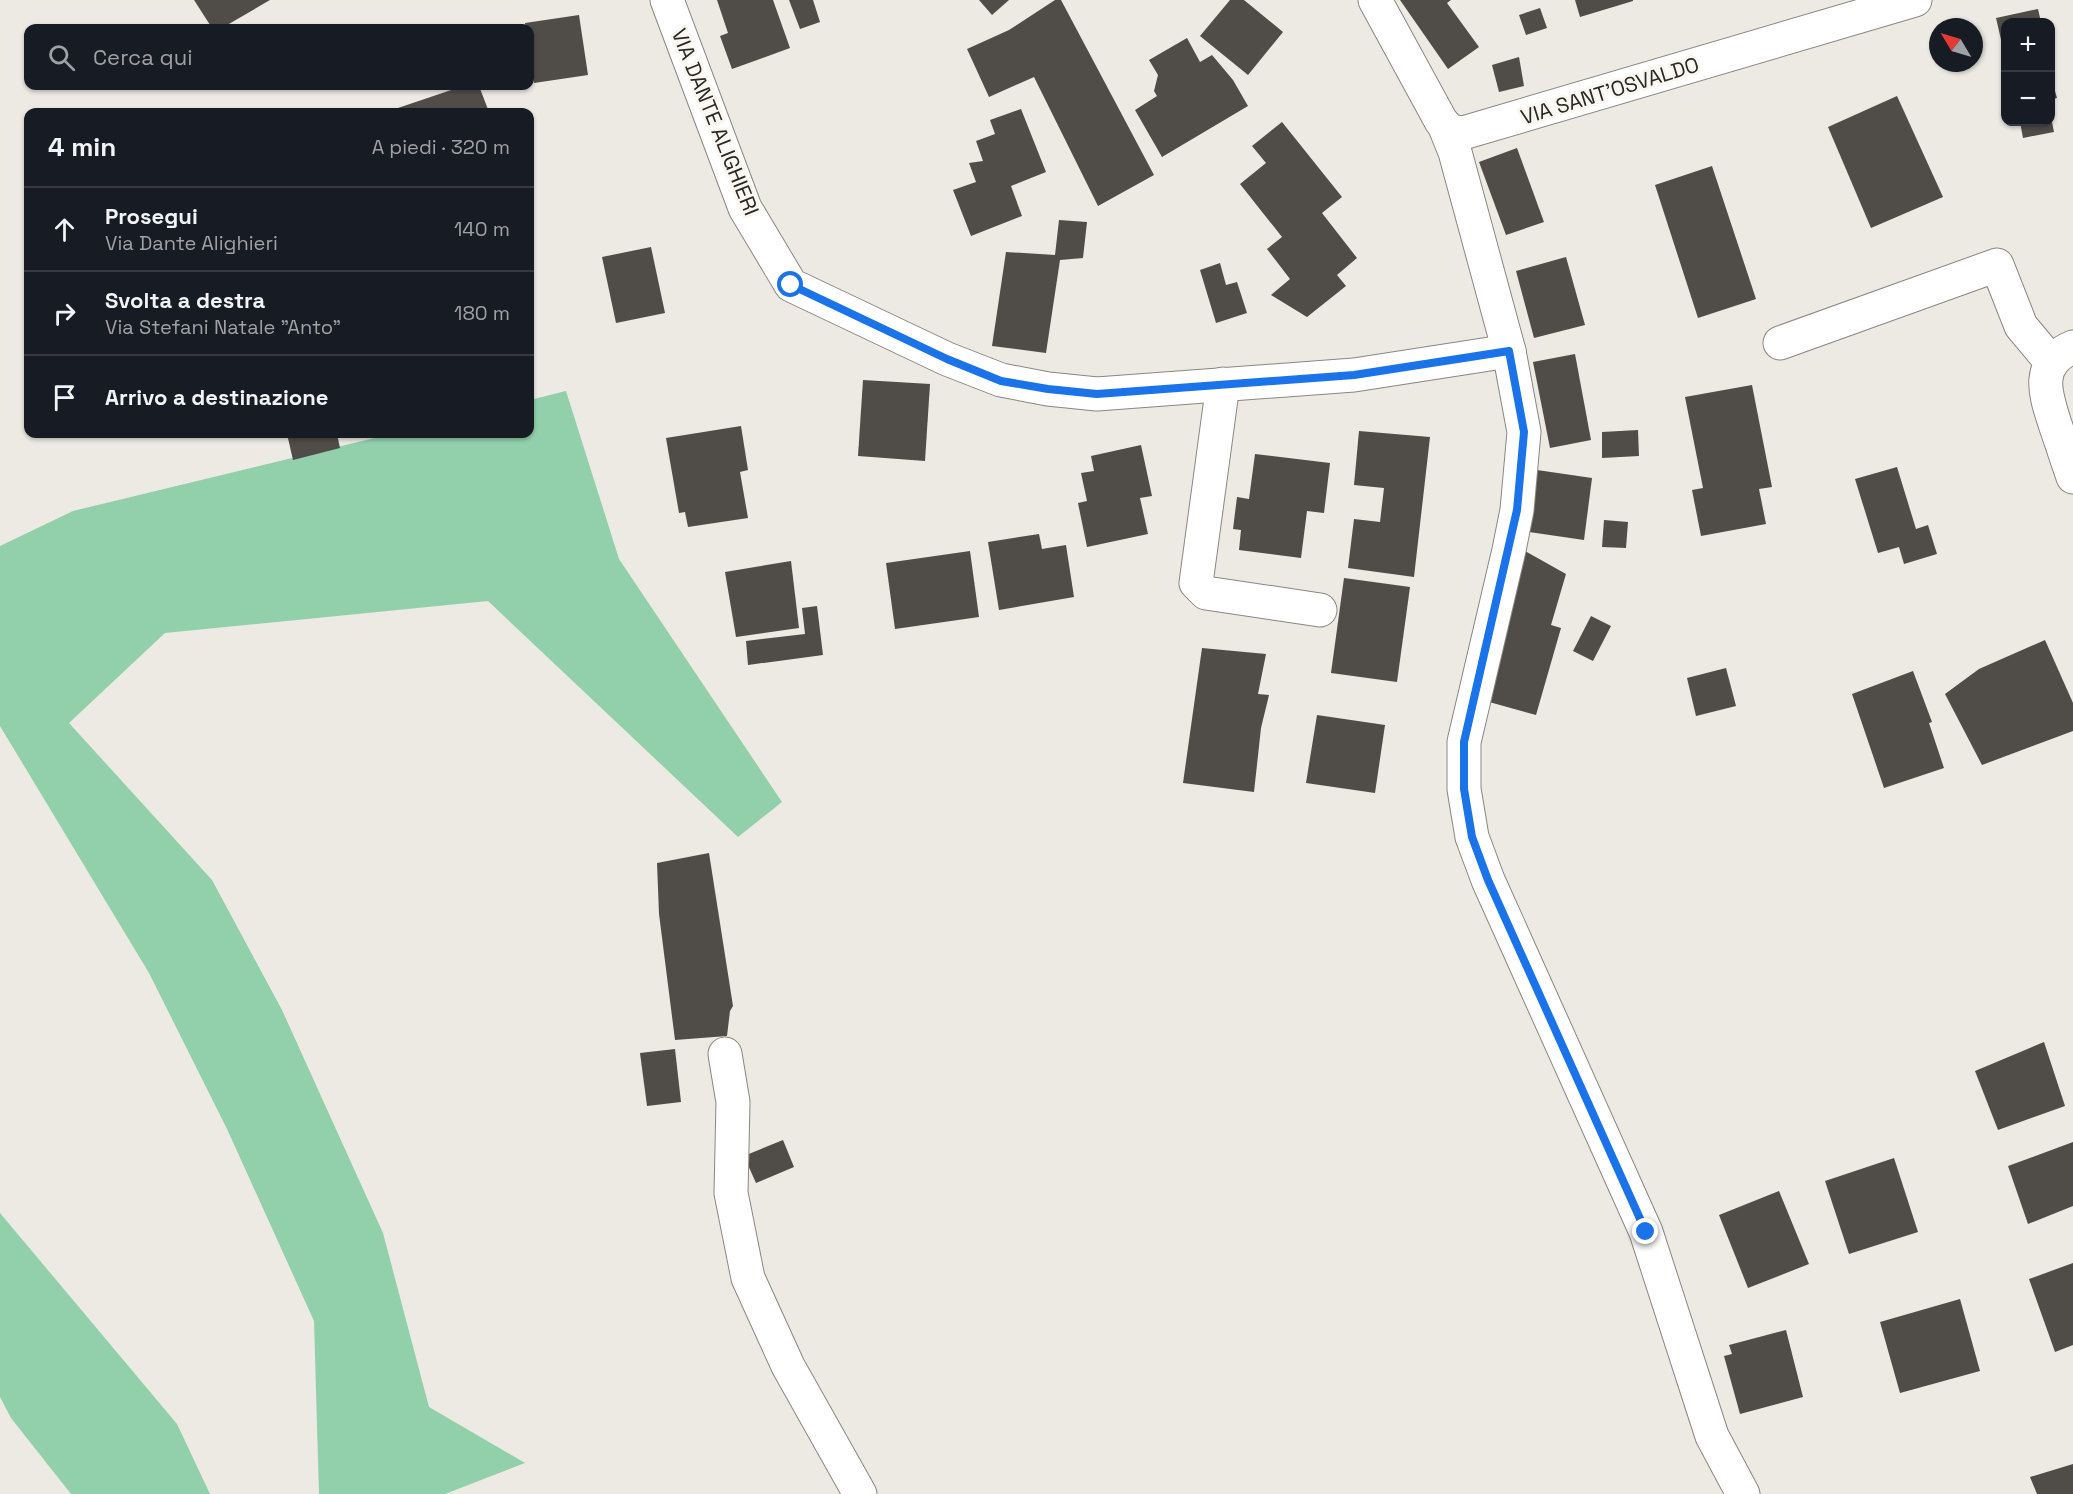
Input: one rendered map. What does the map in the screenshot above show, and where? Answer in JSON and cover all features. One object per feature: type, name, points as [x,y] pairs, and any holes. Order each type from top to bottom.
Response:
[{"type":"street","name":"VIA DANTE ALIGHIERI","points":[[667,0],[745,208],[791,285],[947,359],[1001,381],[1097,394],[1354,375],[1509,351]]},
{"type":"street","points":[[1375,0],[1445,127],[1455,152],[1509,351],[1524,432],[1517,510],[1464,742],[1464,789],[1472,837],[1488,880],[1646,1232],[1712,1436],[1743,1494]]},
{"type":"street","name":"VIA SANT'OSVALDO","points":[[1445,127],[1455,133],[1463,134],[1915,0]]},
{"type":"street","points":[[1780,343],[1997,265],[2021,326],[2062,355],[2045,379],[2045,389],[2073,477]]},
{"type":"street","points":[[1223,384],[1196,583],[1206,593],[1320,610]]},
{"type":"street","points":[[725,1054],[733,1102],[731,1193],[748,1278],[788,1366],[860,1494]]},
{"type":"green space","points":[[566,391],[619,559],[782,802],[738,837],[488,601],[165,633],[69,723],[212,880],[282,1010],[383,1233],[429,1407],[525,1463],[445,1494],[319,1494],[314,1321],[227,1129],[149,973],[0,726],[0,546],[73,511],[374,438],[534,438],[534,399]]},
{"type":"green space","points":[[0,1213],[177,1424],[210,1494],[71,1494],[11,1418],[0,1397]]},
{"type":"building","points":[[194,0],[270,0],[229,24],[209,24]]},
{"type":"building","points":[[717,0],[773,0],[790,48],[732,69],[720,36],[728,33]]},
{"type":"building","points":[[789,0],[813,0],[820,22],[800,29]]},
{"type":"building","points":[[979,0],[1009,0],[992,15]]},
{"type":"building","points":[[1055,0],[1061,0],[1154,175],[1098,206],[1034,77],[989,97],[967,49],[1009,30]]},
{"type":"building","points":[[1230,0],[1244,0],[1283,32],[1248,75],[1200,36]]},
{"type":"building","points":[[1400,0],[1451,0],[1447,3],[1479,47],[1448,69]]},
{"type":"building","points":[[1575,0],[1633,0],[1633,1],[1580,17]]},
{"type":"building","points":[[1540,8],[1547,28],[1526,35],[1519,15]]},
{"type":"building","points":[[2038,9],[2040,18],[2001,18],[2001,40],[1996,18]]},
{"type":"building","points":[[579,15],[588,75],[534,83],[534,24],[525,23]]},
{"type":"building","points":[[1187,38],[1200,62],[1212,55],[1233,80],[1248,106],[1162,157],[1135,110],[1157,96],[1154,91],[1158,75],[1149,60]]},
{"type":"building","points":[[1519,57],[1524,86],[1499,92],[1492,65]]},
{"type":"building","points":[[451,90],[481,90],[487,108],[398,108]]},
{"type":"building","points":[[1897,96],[1943,197],[1871,228],[1828,127]]},
{"type":"building","points":[[1021,109],[1046,172],[1011,186],[1022,216],[971,236],[953,190],[976,182],[969,163],[983,161],[976,141],[995,134],[990,120]]},
{"type":"building","points":[[1282,122],[1342,197],[1322,213],[1357,258],[1337,275],[1346,286],[1307,317],[1271,295],[1290,279],[1267,249],[1282,237],[1240,184],[1266,163],[1252,146]]},
{"type":"building","points":[[2021,126],[2053,126],[2054,132],[2023,138]]},
{"type":"building","points":[[1517,148],[1544,222],[1506,235],[1479,162]]},
{"type":"building","points":[[1712,166],[1756,299],[1698,318],[1655,185]]},
{"type":"building","points":[[1059,220],[1087,222],[1083,258],[1060,260],[1046,353],[992,346],[1006,252],[1055,255]]},
{"type":"building","points":[[651,247],[665,313],[616,323],[602,257]]},
{"type":"building","points":[[1566,257],[1585,325],[1534,338],[1516,271]]},
{"type":"building","points":[[1220,263],[1226,285],[1237,282],[1247,313],[1216,323],[1200,270]]},
{"type":"building","points":[[1575,354],[1591,440],[1550,448],[1533,362]]},
{"type":"building","points":[[863,380],[930,384],[925,461],[858,456]]},
{"type":"building","points":[[1752,385],[1772,487],[1759,489],[1766,524],[1701,536],[1692,490],[1703,488],[1685,397]]},
{"type":"building","points":[[741,426],[748,470],[740,472],[748,518],[688,527],[685,512],[679,513],[666,438]]},
{"type":"building","points":[[1638,430],[1639,456],[1602,458],[1602,432]]},
{"type":"building","points":[[1359,431],[1430,437],[1414,577],[1348,568],[1354,519],[1380,522],[1384,488],[1354,485]]},
{"type":"building","points":[[288,438],[338,438],[340,448],[293,460]]},
{"type":"building","points":[[1141,445],[1152,496],[1140,498],[1148,534],[1087,547],[1078,503],[1087,501],[1081,473],[1094,471],[1091,456]]},
{"type":"building","points":[[1255,454],[1330,463],[1324,513],[1307,511],[1301,558],[1239,550],[1241,530],[1233,529],[1237,497],[1249,499]]},
{"type":"building","points":[[1897,467],[1916,529],[1928,525],[1937,554],[1904,564],[1899,547],[1878,553],[1855,479]]},
{"type":"building","points":[[1537,470],[1592,478],[1584,540],[1529,532]]},
{"type":"building","points":[[1604,520],[1628,522],[1626,548],[1602,547]]},
{"type":"building","points":[[1039,534],[1042,549],[1066,545],[1074,597],[999,610],[988,542]]},
{"type":"building","points":[[970,551],[979,617],[895,629],[886,563]]},
{"type":"building","points":[[1525,551],[1566,574],[1551,625],[1561,628],[1536,715],[1482,700]]},
{"type":"building","points":[[791,561],[799,628],[736,637],[725,572]]},
{"type":"building","points":[[1344,578],[1410,587],[1397,682],[1331,673]]},
{"type":"building","points":[[817,606],[823,655],[748,665],[746,641],[805,634],[802,608]]},
{"type":"building","points":[[1591,616],[1611,626],[1593,661],[1573,651]]},
{"type":"building","points":[[2045,640],[2073,703],[2073,731],[1982,765],[1945,694],[1979,669]]},
{"type":"building","points":[[1202,648],[1266,654],[1258,694],[1269,695],[1261,728],[1254,792],[1183,783]]},
{"type":"building","points":[[1726,668],[1736,706],[1696,716],[1687,678]]},
{"type":"building","points":[[1913,671],[1932,722],[1929,723],[1944,768],[1884,788],[1852,694]]},
{"type":"building","points":[[1317,715],[1385,725],[1375,793],[1306,783]]},
{"type":"building","points":[[709,853],[733,1006],[730,1011],[727,1036],[675,1040],[659,914],[657,863]]},
{"type":"building","points":[[2044,1042],[2065,1106],[1998,1130],[1975,1071]]},
{"type":"building","points":[[675,1049],[681,1102],[647,1106],[640,1053]]},
{"type":"building","points":[[783,1140],[794,1167],[756,1183],[744,1156]]},
{"type":"building","points":[[2073,1142],[2073,1206],[2028,1224],[2008,1166]]},
{"type":"building","points":[[1894,1158],[1918,1232],[1849,1254],[1825,1181]]},
{"type":"building","points":[[1779,1191],[1809,1264],[1748,1288],[1719,1215]]},
{"type":"building","points":[[2073,1263],[2073,1345],[2055,1352],[2029,1279]]},
{"type":"building","points":[[1960,1299],[1980,1371],[1900,1393],[1880,1322]]},
{"type":"building","points":[[1786,1330],[1803,1397],[1740,1414],[1724,1356],[1732,1354],[1729,1345]]},
{"type":"building","points":[[2073,1464],[2073,1494],[2037,1494],[2030,1477]]},
{"type":"route","points":[[791,285],[947,359],[1001,381],[1097,394],[1354,375],[1509,351],[1524,432],[1517,510],[1464,742],[1464,789],[1472,837],[1488,880],[1646,1232]]}]
